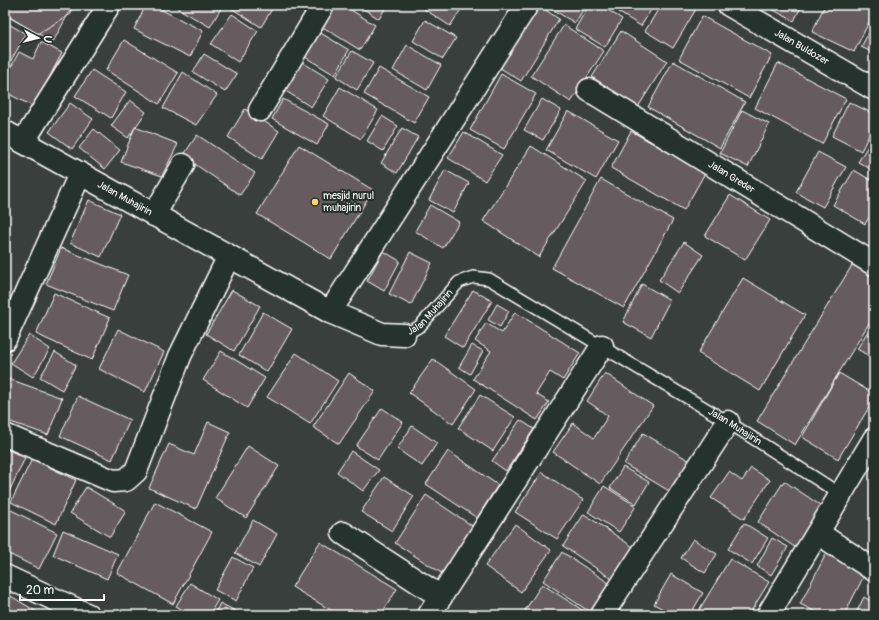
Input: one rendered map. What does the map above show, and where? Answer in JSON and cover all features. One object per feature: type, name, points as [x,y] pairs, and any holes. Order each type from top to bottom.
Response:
[{"type":"street","points":[[24,142],[109,5]]},
{"type":"street","points":[[260,110],[323,5]]},
{"type":"street","points":[[330,312],[526,5]]},
{"type":"street","name":"Jalan Buldozer","points":[[729,5],[874,89]]},
{"type":"street","name":"Jalan Greder","points":[[589,90],[874,264]]},
{"type":"street","name":"Jalan Muhajirin","points":[[5,132],[330,312],[382,334],[404,335]]},
{"type":"street","points":[[154,214],[183,165]]},
{"type":"street","points":[[5,339],[80,174]]},
{"type":"street","points":[[5,435],[113,481],[126,480],[136,471],[180,356],[229,256]]},
{"type":"street","points":[[429,615],[602,346]]},
{"type":"street","points":[[602,615],[728,422]]},
{"type":"street","points":[[768,615],[874,439]]},
{"type":"street","points":[[343,533],[441,597]]},
{"type":"street","points":[[818,533],[874,570]]},
{"type":"street","points":[[5,576],[88,615]]},
{"type":"lane","name":"Jalan Muhajirin","points":[[404,335],[420,326],[458,282],[473,277],[489,279],[728,422],[840,494]]},
{"type":"building","points":[[5,5],[72,5],[71,14],[37,34],[5,14]]},
{"type":"building","points":[[5,5],[73,5],[53,42],[5,15]]},
{"type":"building","points":[[146,5],[152,5],[203,31],[190,57],[134,29]]},
{"type":"building","points":[[172,5],[223,5],[210,27]]},
{"type":"building","points":[[233,5],[266,5],[272,9],[261,27],[231,8]]},
{"type":"building","points":[[334,5],[343,5],[375,25],[360,50],[321,26]]},
{"type":"building","points":[[358,5],[387,5],[379,19]]},
{"type":"building","points":[[418,5],[464,5],[450,26]]},
{"type":"building","points":[[538,5],[559,19],[521,81],[497,66]]},
{"type":"building","points":[[545,5],[586,5],[575,23]]},
{"type":"building","points":[[589,5],[600,5],[622,19],[605,47],[575,29]]},
{"type":"building","points":[[622,5],[654,5],[641,26],[618,12]]},
{"type":"building","points":[[661,5],[690,5],[696,9],[673,48],[645,31]]},
{"type":"building","points":[[764,5],[802,5],[794,21]]},
{"type":"building","points":[[825,5],[870,5],[874,7],[874,12],[854,52],[812,32]]},
{"type":"building","points":[[232,14],[258,31],[238,62],[211,44]]},
{"type":"building","points":[[702,16],[772,55],[749,98],[679,59]]},
{"type":"building","points":[[425,20],[456,38],[443,59],[413,41]]},
{"type":"building","points":[[5,22],[26,34],[9,64],[5,62]]},
{"type":"building","points":[[874,23],[874,53],[861,47]]},
{"type":"building","points":[[564,25],[604,51],[571,102],[531,76]]},
{"type":"building","points":[[621,31],[667,61],[638,107],[592,77]]},
{"type":"building","points":[[319,32],[349,50],[335,75],[305,57]]},
{"type":"building","points":[[124,40],[178,73],[159,104],[106,70]]},
{"type":"building","points":[[41,42],[62,53],[34,107],[5,92],[5,63],[11,67],[19,52],[33,59]]},
{"type":"building","points":[[407,45],[441,65],[427,90],[393,70]]},
{"type":"building","points":[[352,51],[373,63],[357,90],[336,77]]},
{"type":"building","points":[[204,54],[237,74],[225,92],[193,72]]},
{"type":"building","points":[[673,61],[745,102],[720,148],[648,107]]},
{"type":"building","points":[[302,62],[329,79],[311,107],[284,90]]},
{"type":"building","points":[[778,63],[846,99],[822,144],[755,108]]},
{"type":"building","points":[[379,68],[429,97],[414,123],[364,94]]},
{"type":"building","points":[[92,70],[126,92],[111,118],[75,96]]},
{"type":"building","points":[[183,72],[217,95],[196,125],[163,108]]},
{"type":"building","points":[[501,74],[536,94],[504,149],[470,130]]},
{"type":"building","points":[[340,87],[378,110],[361,139],[323,116]]},
{"type":"building","points":[[283,99],[329,124],[317,145],[272,119]]},
{"type":"building","points":[[542,99],[561,110],[543,140],[524,130]]},
{"type":"building","points":[[130,100],[146,112],[128,138],[111,126]]},
{"type":"building","points":[[849,102],[874,114],[874,125],[861,151],[832,136]]},
{"type":"building","points":[[70,103],[93,119],[72,149],[49,132]]},
{"type":"building","points":[[245,109],[279,131],[262,159],[228,137]]},
{"type":"building","points":[[742,110],[769,124],[748,167],[720,153]]},
{"type":"building","points":[[568,111],[618,140],[596,179],[546,150]]},
{"type":"building","points":[[382,116],[398,126],[383,151],[367,141]]},
{"type":"building","points":[[135,127],[178,144],[162,176],[121,162]]},
{"type":"building","points":[[402,128],[418,137],[397,173],[381,163]]},
{"type":"building","points":[[94,129],[120,150],[105,169],[79,148]]},
{"type":"building","points":[[631,131],[705,173],[684,210],[611,168]]},
{"type":"building","points":[[464,132],[502,155],[485,181],[448,158]]},
{"type":"building","points":[[197,135],[255,173],[240,195],[183,156]]},
{"type":"building","points":[[874,136],[874,171],[858,162]]},
{"type":"building","name":"mesjid nurul muhajirin","points":[[299,145],[373,190],[331,259],[257,214]]},
{"type":"building","points":[[531,146],[587,181],[539,257],[483,221]]},
{"type":"building","points":[[818,152],[846,167],[823,207],[796,192]]},
{"type":"building","points":[[445,170],[469,183],[453,213],[429,200]]},
{"type":"building","points":[[854,170],[874,182],[874,209],[865,224],[833,205]]},
{"type":"building","points":[[601,179],[673,220],[624,308],[552,268]]},
{"type":"building","points":[[730,195],[770,220],[745,260],[705,236]]},
{"type":"building","points":[[89,200],[120,214],[101,257],[70,243]]},
{"type":"building","points":[[430,205],[459,222],[443,248],[415,231]]},
{"type":"building","points":[[684,242],[703,255],[678,293],[659,280]]},
{"type":"building","points":[[61,248],[128,275],[113,311],[46,284]]},
{"type":"building","points":[[383,251],[400,261],[384,291],[367,281]]},
{"type":"building","points":[[410,252],[432,263],[411,305],[389,294]]},
{"type":"building","points":[[854,262],[874,274],[874,315],[795,445],[757,421]]},
{"type":"building","points":[[743,278],[805,315],[760,391],[698,353]]},
{"type":"building","points":[[642,284],[670,300],[651,337],[623,322]]},
{"type":"building","points":[[232,290],[260,306],[234,351],[206,334]]},
{"type":"building","points":[[473,290],[492,301],[463,348],[444,336]]},
{"type":"building","points":[[54,293],[110,318],[92,360],[36,334]]},
{"type":"building","points":[[497,304],[509,311],[500,327],[488,320]]},
{"type":"building","points":[[263,312],[292,329],[267,372],[239,355]]},
{"type":"building","points":[[515,312],[580,353],[563,380],[550,372],[536,394],[549,402],[537,420],[473,379],[491,351],[475,341],[486,323],[502,333]]},
{"type":"building","points":[[874,321],[874,359],[857,349]]},
{"type":"building","points":[[118,329],[164,352],[145,392],[99,369]]},
{"type":"building","points":[[29,335],[50,349],[33,377],[11,363]]},
{"type":"building","points":[[472,345],[483,351],[470,374],[459,367]]},
{"type":"building","points":[[221,351],[265,378],[247,408],[203,380]]},
{"type":"building","points":[[55,352],[76,365],[62,390],[40,377]]},
{"type":"building","points":[[296,353],[338,381],[310,424],[267,397]]},
{"type":"building","points":[[433,359],[476,389],[453,424],[409,393]]},
{"type":"building","points":[[349,373],[375,391],[339,444],[313,427]]},
{"type":"building","points":[[605,373],[653,406],[600,484],[553,452],[573,423],[594,438],[608,416],[587,401]]},
{"type":"building","points":[[839,373],[874,394],[874,399],[838,459],[802,437]]},
{"type":"building","points":[[9,379],[62,398],[48,435],[5,420],[5,392]]},
{"type":"building","points":[[480,395],[515,417],[493,451],[458,428]]},
{"type":"building","points":[[78,396],[130,420],[112,460],[60,436]]},
{"type":"building","points":[[382,408],[403,422],[378,460],[356,446]]},
{"type":"building","points":[[520,420],[534,429],[506,471],[492,461]]},
{"type":"building","points":[[208,422],[230,432],[196,509],[149,488],[169,444],[194,455]]},
{"type":"building","points":[[412,426],[437,443],[422,466],[397,449]]},
{"type":"building","points":[[643,433],[690,461],[671,492],[624,464]]},
{"type":"building","points":[[248,446],[279,466],[246,518],[215,498]]},
{"type":"building","points":[[5,448],[25,458],[6,498],[5,498]]},
{"type":"building","points":[[351,451],[379,470],[363,491],[337,472]]},
{"type":"building","points":[[448,451],[498,485],[477,518],[426,484]]},
{"type":"building","points":[[32,459],[76,480],[56,524],[11,502]]},
{"type":"building","points":[[623,467],[649,482],[636,504],[610,488]]},
{"type":"building","points":[[751,468],[770,480],[744,519],[711,498],[729,472],[742,481]]},
{"type":"building","points":[[542,472],[583,500],[557,539],[515,512]]},
{"type":"building","points":[[384,477],[414,496],[392,531],[361,512]]},
{"type":"building","points":[[784,481],[823,507],[796,548],[758,522]]},
{"type":"building","points":[[604,486],[636,506],[619,532],[588,512]]},
{"type":"building","points":[[86,487],[126,511],[110,537],[70,513]]},
{"type":"building","points":[[426,495],[474,527],[443,574],[395,543]]},
{"type":"building","points":[[155,502],[212,532],[173,604],[117,573]]},
{"type":"building","points":[[5,507],[57,533],[39,569],[5,552]]},
{"type":"building","points":[[584,514],[636,549],[615,581],[563,546]]},
{"type":"building","points":[[253,520],[277,534],[259,567],[235,553]]},
{"type":"building","points":[[744,523],[768,538],[752,564],[728,549]]},
{"type":"building","points":[[515,524],[551,550],[521,592],[485,566]]},
{"type":"building","points":[[63,530],[118,554],[107,579],[53,555]]},
{"type":"building","points":[[772,538],[788,547],[771,575],[757,566]]},
{"type":"building","points":[[693,539],[717,554],[705,573],[681,558]]},
{"type":"building","points":[[320,542],[397,589],[381,615],[339,615],[292,587]]},
{"type":"building","points":[[562,552],[609,583],[590,612],[543,581]]},
{"type":"building","points":[[826,554],[865,574],[844,615],[822,615],[800,604]]},
{"type":"building","points":[[233,557],[253,568],[236,601],[215,590]]},
{"type":"building","points":[[730,559],[769,582],[749,615],[696,615]]},
{"type":"building","points":[[671,574],[703,593],[690,615],[673,615],[654,604]]},
{"type":"building","points":[[190,583],[218,600],[209,615],[192,615],[176,606]]},
{"type":"building","points":[[542,584],[590,615],[522,615]]},
{"type":"building","points":[[11,596],[42,615],[5,615],[5,607]]},
{"type":"building","points":[[864,597],[874,603],[874,615],[855,615]]},
{"type":"building","points":[[220,603],[243,615],[214,615]]},
{"type":"building","points":[[635,610],[643,615],[632,615]]},
{"type":"place","name":"mesjid nurul muhajirin","points":[[315,202]]}]
